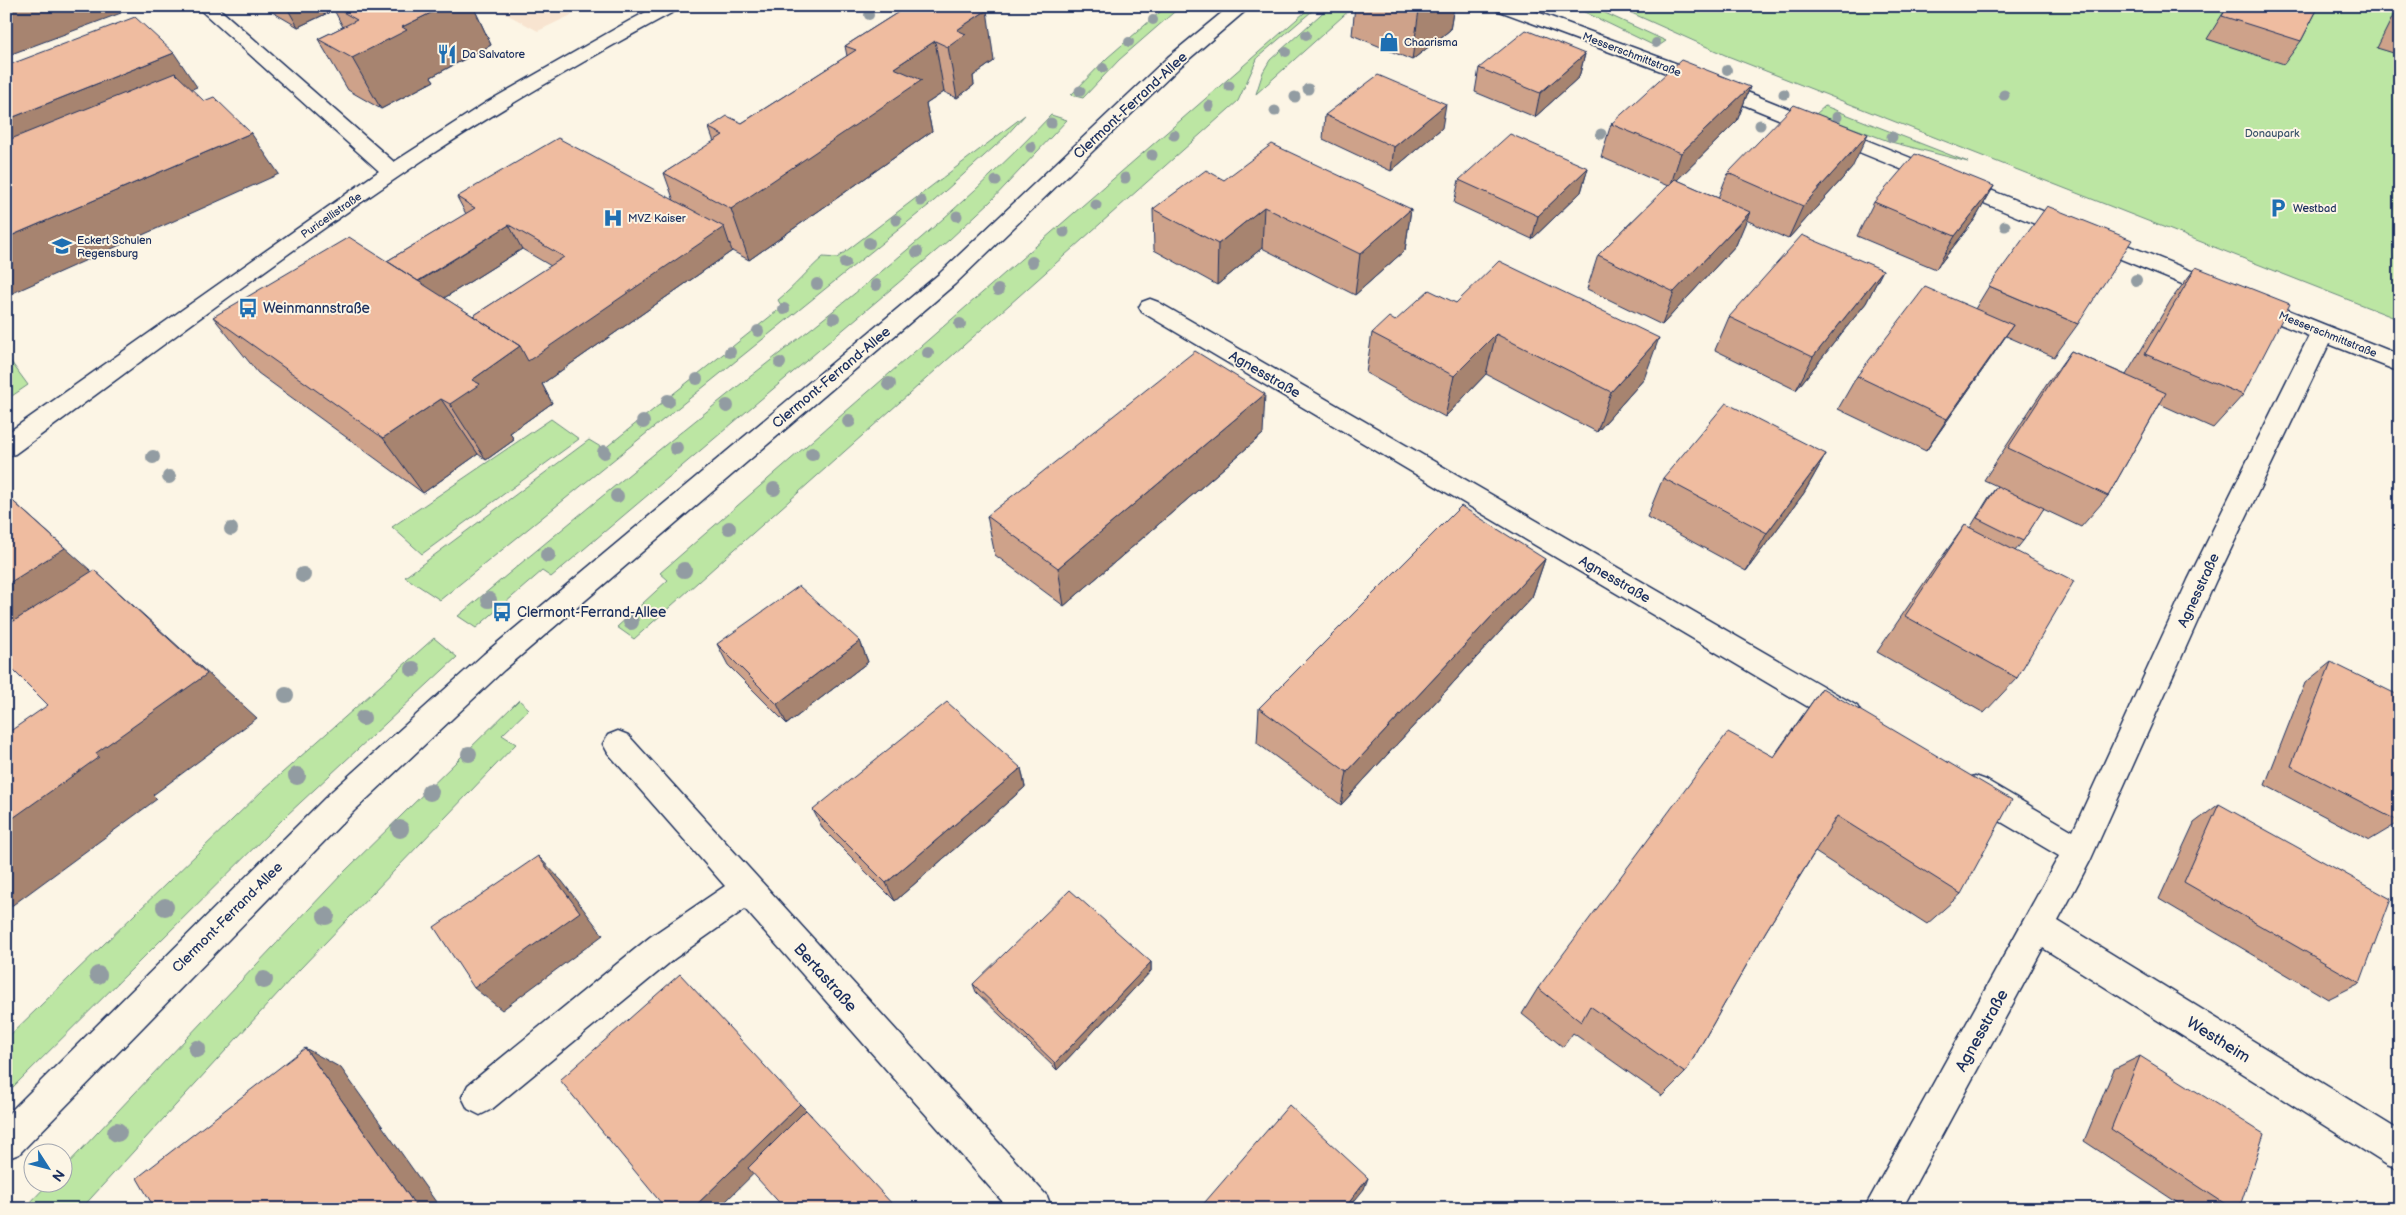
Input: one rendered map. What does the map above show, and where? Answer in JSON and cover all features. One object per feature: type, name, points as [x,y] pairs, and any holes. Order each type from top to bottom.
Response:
[{"type":"street","points":[[205,6],[393,172]]},
{"type":"street","name":"Puricellistraße","points":[[6,447],[393,172],[552,72],[671,6]]},
{"type":"street","name":"Clermont-Ferrand-Allee","points":[[6,1141],[343,801],[494,662],[947,279],[1175,60],[1242,6]]},
{"type":"street","name":"Messerschmittstraße","points":[[1503,6],[1677,71],[2400,364]]},
{"type":"street","name":"Agnesstraße","points":[[1150,307],[1864,725]]},
{"type":"street","name":"Agnesstraße","points":[[1882,1209],[2080,851],[2202,580],[2323,332]]},
{"type":"street","name":"Bertastraße","points":[[618,744],[1034,1209]]},
{"type":"street","points":[[1950,776],[2080,851]]},
{"type":"street","points":[[480,1097],[662,948],[747,889]]},
{"type":"street","name":"Westheim","points":[[2039,927],[2400,1152]]},
{"type":"shaded area","points":[[491,6],[590,6],[538,31]]},
{"type":"green space","points":[[1167,6],[1181,6],[1119,60],[1083,98],[1071,95],[1107,58]]},
{"type":"green space","points":[[1312,6],[1318,6],[1258,57],[1238,101],[634,639],[617,627],[668,580],[660,573]]},
{"type":"green space","points":[[1330,6],[1352,8],[1256,94],[1263,72],[1270,60]]},
{"type":"green space","points":[[1572,6],[1590,6],[1666,41],[1657,47]]},
{"type":"green space","name":"Donaupark","points":[[1616,6],[2400,6],[2400,320],[1725,55]]},
{"type":"green space","points":[[1825,106],[1968,162],[1891,142],[1816,114]]},
{"type":"green space","points":[[1025,115],[1004,138],[934,201],[440,600],[405,577],[589,440],[604,449],[782,307],[778,300],[823,257],[837,258]]},
{"type":"green space","points":[[1051,115],[1067,120],[991,201],[949,240],[551,577],[542,571],[476,628],[458,616],[732,391],[856,293],[976,189]]},
{"type":"green space","points":[[6,355],[28,385],[6,400]]},
{"type":"green space","points":[[551,419],[579,439],[422,554],[392,527]]},
{"type":"green space","points":[[434,638],[457,657],[287,815],[6,1094],[6,1039],[264,789]]},
{"type":"green space","points":[[519,700],[529,709],[502,735],[516,744],[300,969],[81,1209],[24,1209],[40,1192],[72,1192],[72,1159],[344,872]]},
{"type":"building","points":[[332,6],[445,6],[402,27],[407,30],[352,58],[318,39],[357,20]]},
{"type":"building","points":[[908,6],[977,6],[987,10],[957,30],[966,34],[948,47],[935,41],[894,68],[922,80],[731,209],[664,173],[723,135],[709,128],[727,116],[742,123],[856,50],[845,46]]},
{"type":"building","points":[[1411,6],[1424,6],[1419,10]]},
{"type":"building","points":[[2228,6],[2319,6],[2301,41],[2222,16]]},
{"type":"building","points":[[2400,15],[2400,26],[2395,24]]},
{"type":"building","points":[[135,17],[174,53],[6,120],[6,66]]},
{"type":"building","points":[[1526,30],[1585,54],[1540,93],[1479,68]]},
{"type":"building","points":[[1681,60],[1750,87],[1681,153],[1611,124]]},
{"type":"building","points":[[175,73],[204,101],[214,97],[251,133],[6,238],[6,141]]},
{"type":"building","points":[[1378,75],[1446,104],[1394,147],[1325,115]]},
{"type":"building","points":[[1794,105],[1868,134],[1803,206],[1728,173]]},
{"type":"building","points":[[1510,134],[1588,168],[1538,216],[1459,180]]},
{"type":"building","points":[[558,138],[724,227],[528,361],[520,346],[473,316],[564,257],[509,225],[418,281],[387,261],[475,208],[457,197]]},
{"type":"building","points":[[1272,144],[1411,209],[1360,254],[1264,207],[1218,244],[1153,209],[1206,170],[1224,180]]},
{"type":"building","points":[[1915,154],[1994,186],[1955,236],[1874,202]]},
{"type":"building","points":[[1675,179],[1750,212],[1674,292],[1598,255]]},
{"type":"building","points":[[2047,206],[2132,240],[2078,324],[1989,286]]},
{"type":"building","points":[[1802,235],[1883,270],[1813,357],[1729,317]]},
{"type":"building","points":[[349,237],[520,346],[472,380],[480,384],[450,404],[441,399],[383,438],[213,317]]},
{"type":"building","points":[[1499,261],[1659,338],[1611,392],[1496,334],[1454,376],[1372,333],[1389,317],[1395,321],[1429,290],[1456,303]]},
{"type":"building","points":[[2196,267],[2290,304],[2243,395],[2145,354]]},
{"type":"building","points":[[1925,287],[2013,325],[1947,419],[1857,376]]},
{"type":"building","points":[[1195,351],[1265,394],[1058,568],[987,516]]},
{"type":"building","points":[[2071,351],[2166,393],[2108,496],[2008,448]]},
{"type":"building","points":[[1726,403],[1826,454],[1767,533],[1663,478]]},
{"type":"building","points":[[1997,486],[2044,508],[2023,541],[1977,518]]},
{"type":"building","points":[[6,495],[65,548],[6,585]]},
{"type":"building","points":[[1461,506],[1545,559],[1347,772],[1259,708]]},
{"type":"building","points":[[1965,525],[2074,581],[2017,678],[1905,616]]},
{"type":"building","points":[[94,570],[207,674],[96,753],[99,757],[6,823],[6,734],[48,705],[6,663],[6,626]]},
{"type":"building","points":[[799,586],[860,641],[777,704],[717,644]]},
{"type":"building","points":[[2331,662],[2400,696],[2400,822],[2291,766]]},
{"type":"building","points":[[1822,688],[2012,800],[1961,894],[1837,816],[1766,931],[1685,1073],[1590,1006],[1581,1022],[1538,988],[1728,732],[1774,757]]},
{"type":"building","points":[[947,702],[1021,768],[886,883],[813,810]]},
{"type":"building","points":[[2219,804],[2391,899],[2360,983],[2184,882]]},
{"type":"building","points":[[538,856],[580,912],[474,988],[434,927]]},
{"type":"building","points":[[1070,890],[1151,962],[1055,1063],[973,984]]},
{"type":"building","points":[[680,974],[800,1104],[692,1209],[666,1209],[560,1080]]},
{"type":"building","points":[[305,1048],[418,1209],[155,1209],[137,1178]]},
{"type":"building","points":[[2140,1056],[2264,1134],[2239,1209],[2233,1209],[2111,1129]]},
{"type":"building","points":[[1289,1105],[1368,1178],[1344,1209],[1199,1209]]},
{"type":"building","points":[[806,1110],[894,1206],[892,1209],[785,1209],[748,1168]]},
{"type":"place","name":"Chaarisma","points":[[1389,42]]},
{"type":"place","name":"Da Salvatore","points":[[447,54]]},
{"type":"place","name":"Westbad","points":[[2278,208]]},
{"type":"place","name":"MVZ Kaiser","points":[[613,218]]},
{"type":"place","name":"Eckert Schulen Regensburg","points":[[62,246]]},
{"type":"place","name":"Weinmannstraße","points":[[248,308]]},
{"type":"place","name":"Clermont-Ferrand-Allee","points":[[502,612]]}]
